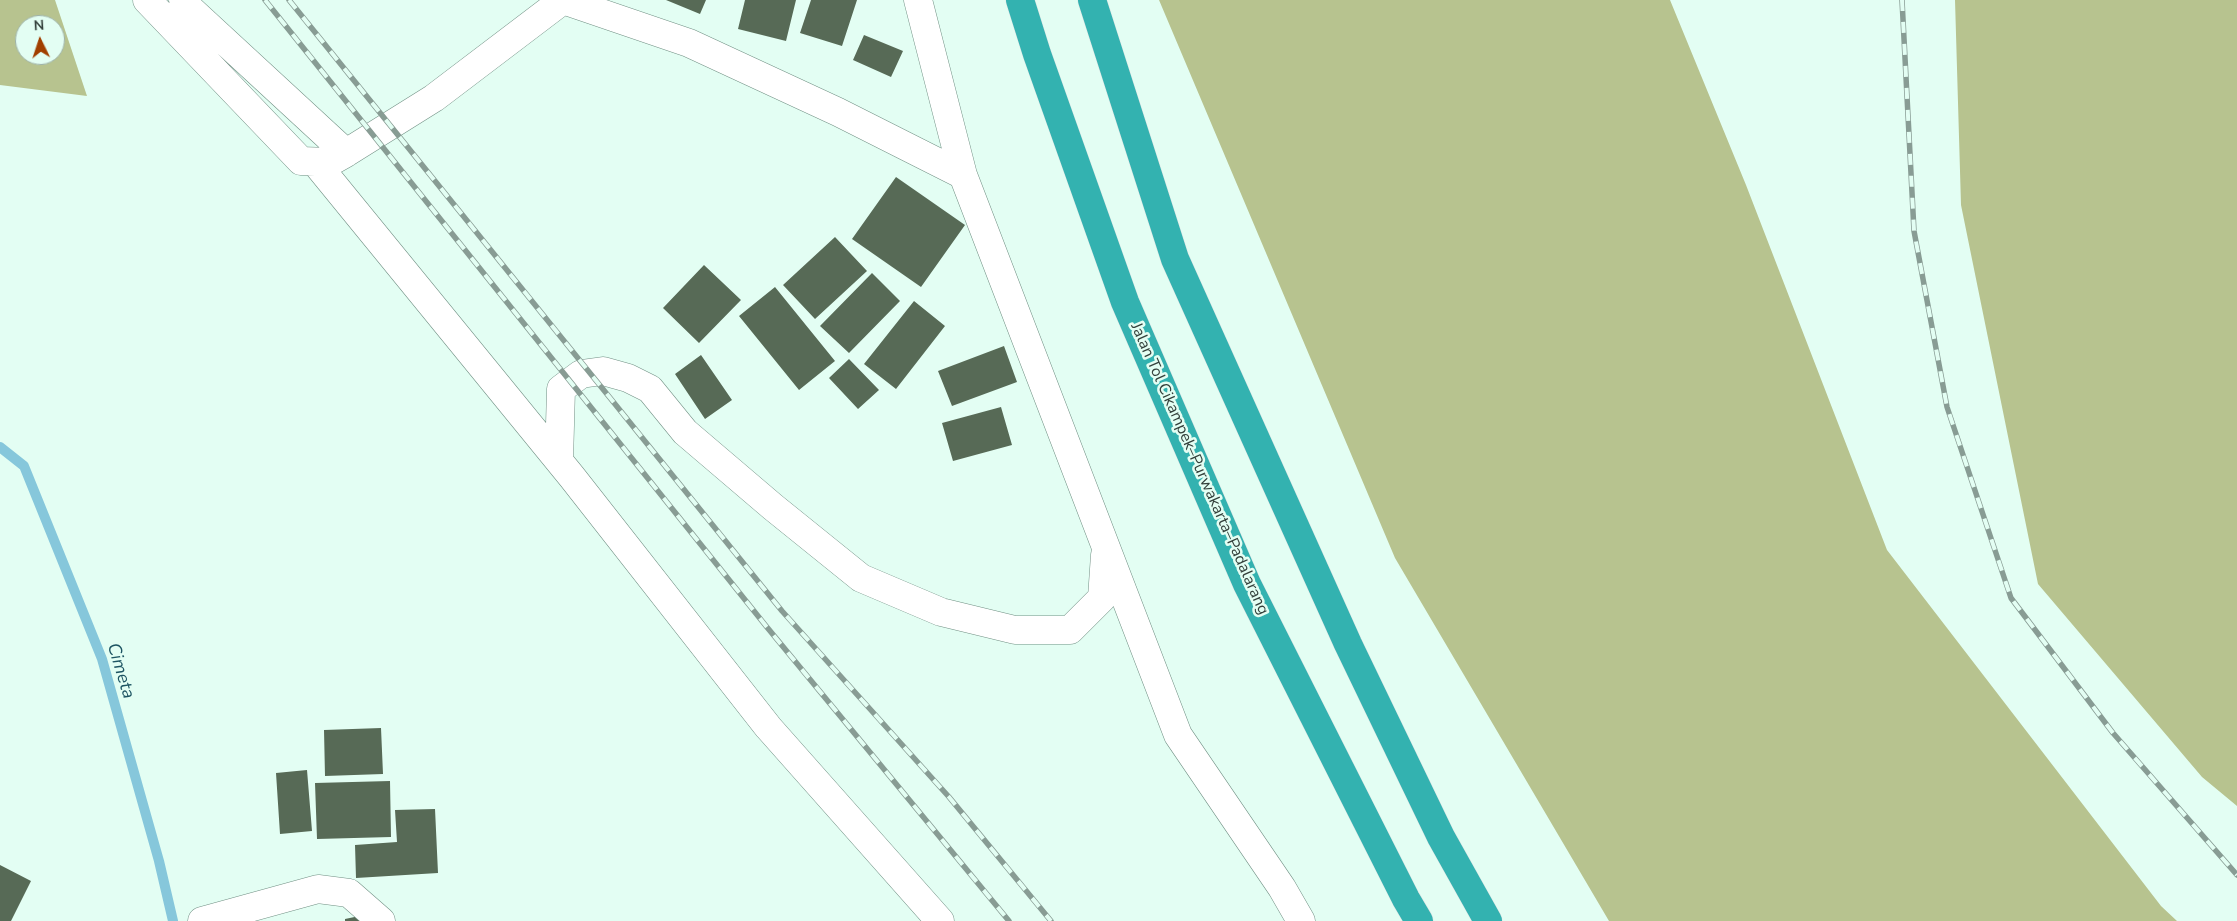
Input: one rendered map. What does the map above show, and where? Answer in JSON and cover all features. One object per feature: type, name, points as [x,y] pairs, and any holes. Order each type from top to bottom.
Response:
[{"type":"highway","name":"Jalan Tol Cikampek–Purwakarta–Padalarang","points":[[1020,0],[1037,54],[1125,302],[1247,584],[1406,899],[1420,921]]},
{"type":"highway","points":[[1092,0],[1175,259],[1348,644],[1441,837],[1488,921]]},
{"type":"street","points":[[147,0],[301,161],[330,162],[346,153],[434,98],[563,0],[689,43],[838,112],[963,175]]},
{"type":"street","points":[[183,0],[190,9],[346,153]]},
{"type":"street","points":[[918,0],[963,175],[1178,735],[1282,888],[1301,921]]},
{"type":"street","points":[[315,162],[559,461],[768,727],[940,921]]},
{"type":"street","points":[[559,461],[561,389],[580,374],[603,370],[628,378],[650,389],[685,432],[773,507],[861,578],[941,612],[1015,630],[1070,630],[1102,598],[1106,549]]},
{"type":"street","points":[[206,919],[318,889],[349,894],[381,921]]},
{"type":"green space","points":[[0,0],[55,0],[60,15],[15,15],[15,65],[65,65],[65,30],[87,96],[0,85]]},
{"type":"green space","points":[[1159,0],[1670,0],[1746,185],[1887,550],[2161,906],[2177,921],[1609,921],[1395,558]]},
{"type":"green space","points":[[1955,0],[2237,0],[2237,806],[2202,777],[2038,584],[1961,205]]},
{"type":"building","points":[[666,0],[706,0],[700,14]]},
{"type":"building","points":[[745,0],[796,0],[786,41],[738,29]]},
{"type":"building","points":[[811,0],[857,0],[842,46],[800,33]]},
{"type":"building","points":[[864,35],[903,51],[891,77],[853,60]]},
{"type":"building","points":[[896,177],[965,225],[921,287],[852,239]]},
{"type":"building","points":[[835,237],[867,271],[815,319],[783,285]]},
{"type":"building","points":[[704,265],[741,300],[699,343],[663,308]]},
{"type":"building","points":[[872,273],[900,301],[849,353],[820,326]]},
{"type":"building","points":[[775,287],[835,361],[799,390],[739,316]]},
{"type":"building","points":[[914,301],[945,326],[896,389],[864,364]]},
{"type":"building","points":[[1004,346],[1017,382],[952,406],[938,371]]},
{"type":"building","points":[[701,355],[732,400],[705,419],[675,374]]},
{"type":"building","points":[[849,359],[879,390],[858,409],[829,378]]},
{"type":"building","points":[[1001,407],[1012,445],[953,461],[942,423]]},
{"type":"building","points":[[381,728],[383,774],[325,776],[324,730]]},
{"type":"building","points":[[307,770],[312,831],[280,834],[276,773]]},
{"type":"building","points":[[390,781],[391,837],[317,839],[315,783]]},
{"type":"building","points":[[435,809],[438,873],[356,878],[355,845],[397,842],[395,810]]},
{"type":"building","points":[[0,865],[31,881],[11,921],[0,921]]},
{"type":"building","points":[[369,914],[370,921],[345,921],[345,919]]},
{"type":"waterway","name":"Cimeta","points":[[0,447],[24,466],[102,659],[159,861],[173,921]]},
{"type":"railway","points":[[265,0],[766,626],[1009,921]]},
{"type":"railway","points":[[289,0],[782,611],[949,797],[1051,921]]},
{"type":"railway","points":[[1902,0],[1914,231],[1947,407],[2011,598],[2113,733],[2237,875]]}]
